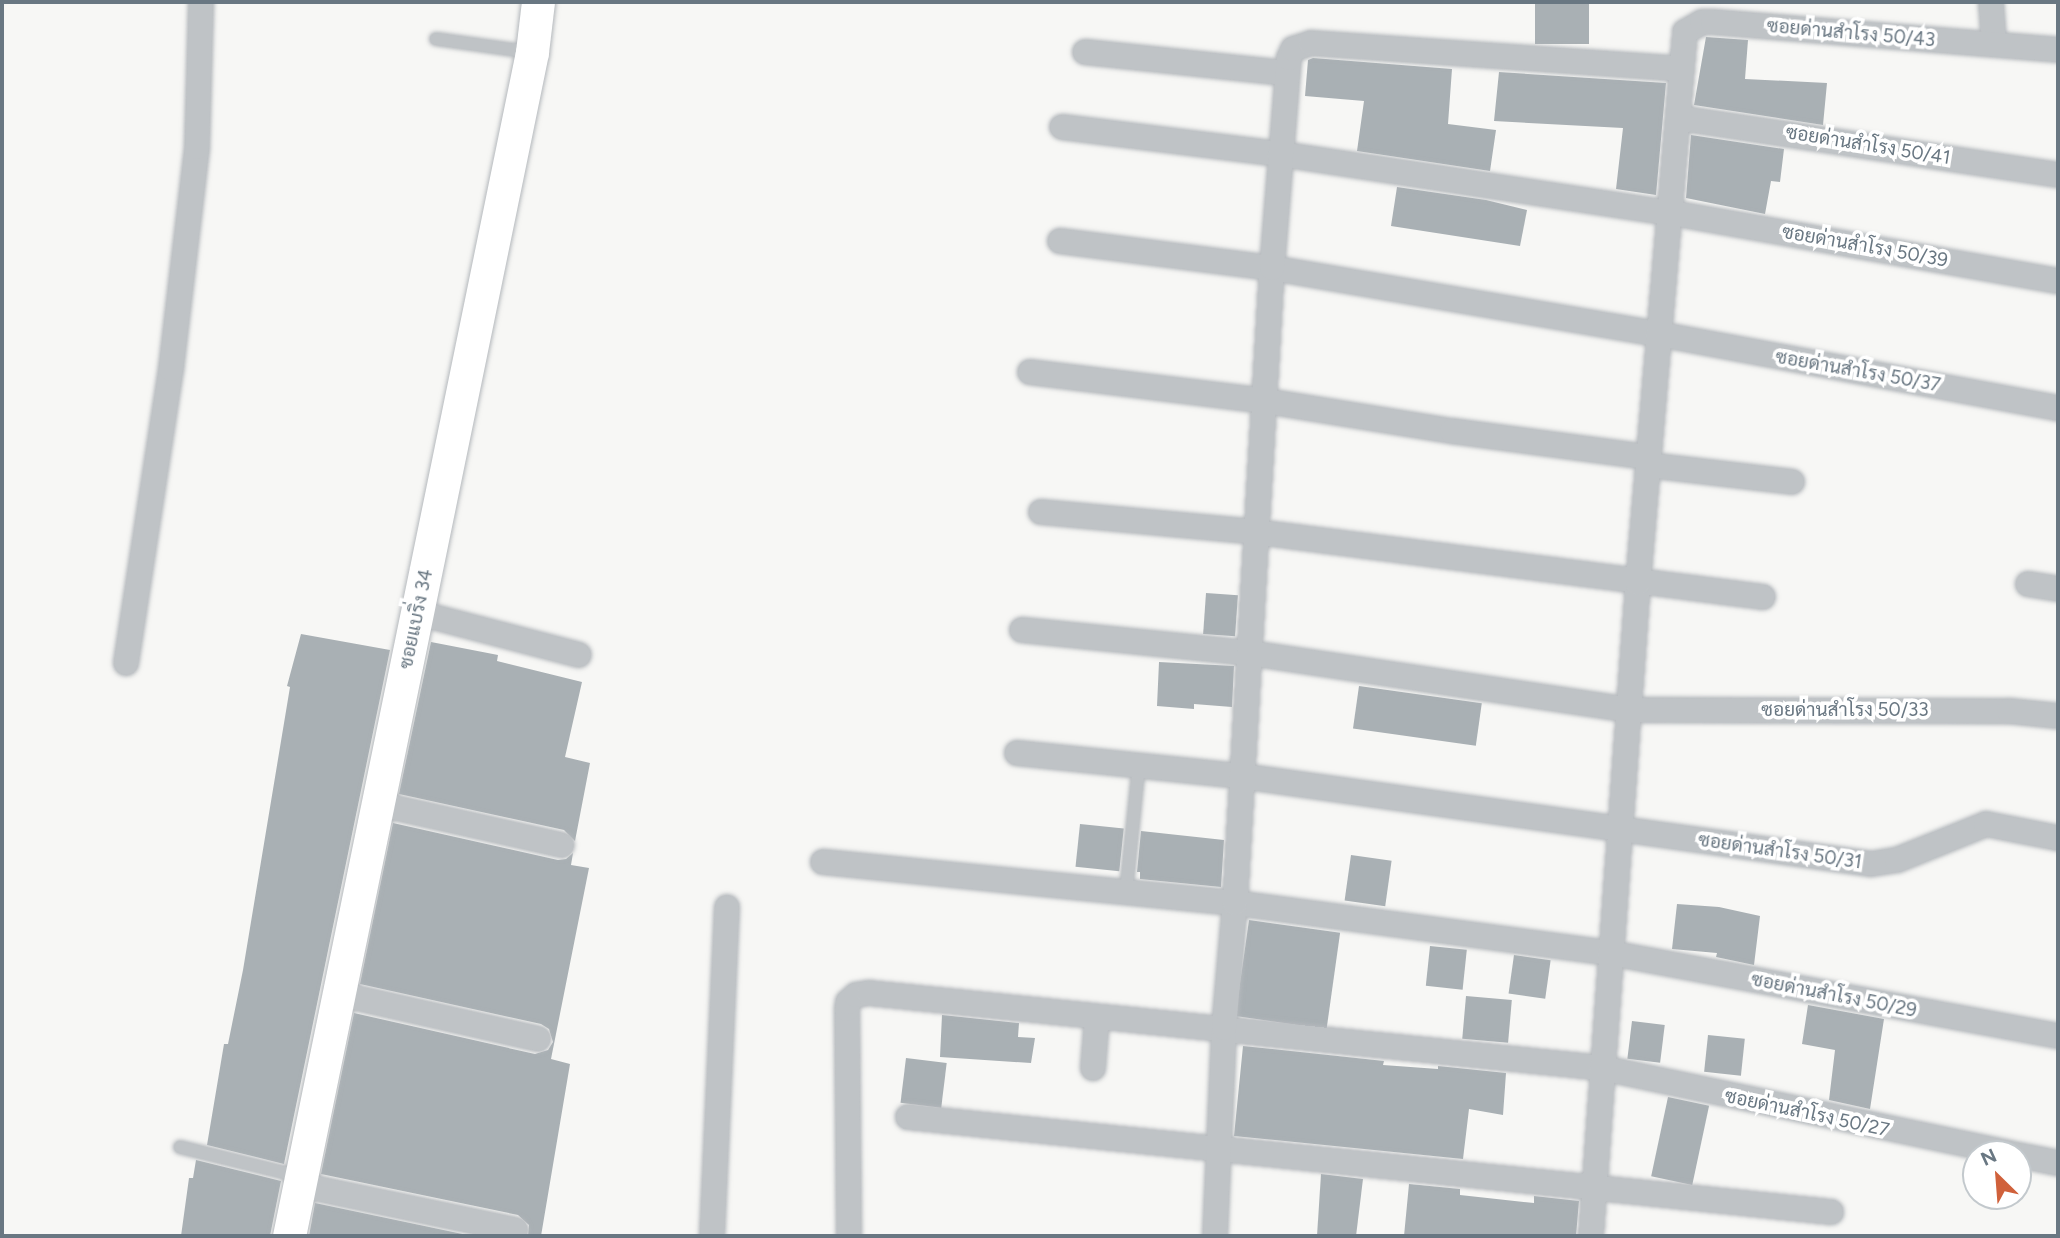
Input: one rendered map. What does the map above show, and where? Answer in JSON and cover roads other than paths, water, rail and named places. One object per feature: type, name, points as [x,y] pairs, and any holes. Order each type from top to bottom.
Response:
[{"type":"street","points":[[127,663],[171,369],[197,147],[201,2]]},
{"type":"street","name":"ซอยแบริ่ง 34","points":[[289,1236],[532,52],[538,2]]},
{"type":"street","points":[[1991,2],[1994,44]]},
{"type":"street","name":"ซอยด่านสำโรง 50/43","points":[[1679,69],[1685,32],[1702,22],[2058,50]]},
{"type":"street","points":[[1215,1236],[1224,1028],[1235,903],[1285,73],[1293,49],[1311,43],[1679,69],[1672,213],[1658,334],[1638,583],[1631,710],[1610,953],[1591,1236]]},
{"type":"street","points":[[1085,52],[1285,73]]},
{"type":"street","name":"ซอยด่านสำโรง 50/41","points":[[1678,118],[2058,175]]},
{"type":"street","name":"ซอยด่านสำโรง 50/39","points":[[1062,127],[1280,154],[1672,213],[2058,281]]},
{"type":"street","name":"ซอยด่านสำโรง 50/37","points":[[1059,241],[1272,268],[1658,334],[2058,408]]},
{"type":"street","points":[[1030,372],[1266,401],[1792,482]]},
{"type":"street","points":[[1041,512],[1257,532],[1763,597]]},
{"type":"street","points":[[2028,584],[2058,589]]},
{"type":"street","points":[[418,613],[579,655]]},
{"type":"street","name":"ซอยด่านสำโรง 50/33","points":[[1021,630],[1249,653],[1631,710],[2009,711],[2058,716]]},
{"type":"street","name":"ซอยด่านสำโรง 50/31","points":[[1017,753],[1241,776],[1871,864],[1897,860],[1986,824],[2058,838]]},
{"type":"street","points":[[378,804],[561,845]]},
{"type":"street","name":"ซอยด่านสำโรง 50/29","points":[[823,862],[1235,903],[1610,953],[2058,1036]]},
{"type":"street","points":[[712,1236],[727,907]]},
{"type":"street","name":"ซอยด่านสำโรง 50/27","points":[[849,1236],[847,1009],[848,1002],[856,995],[869,993],[1602,1068],[1962,1144]]},
{"type":"street","points":[[339,994],[538,1039]]},
{"type":"street","points":[[1093,1068],[1097,1017]]},
{"type":"street","points":[[908,1117],[1830,1212]]},
{"type":"street","points":[[2032,1158],[2058,1163]]},
{"type":"street","points":[[301,1181],[514,1230]]},
{"type":"lane","points":[[436,39],[532,52]]},
{"type":"lane","points":[[1126,892],[1139,765]]},
{"type":"lane","points":[[180,1146],[301,1181]]}]
